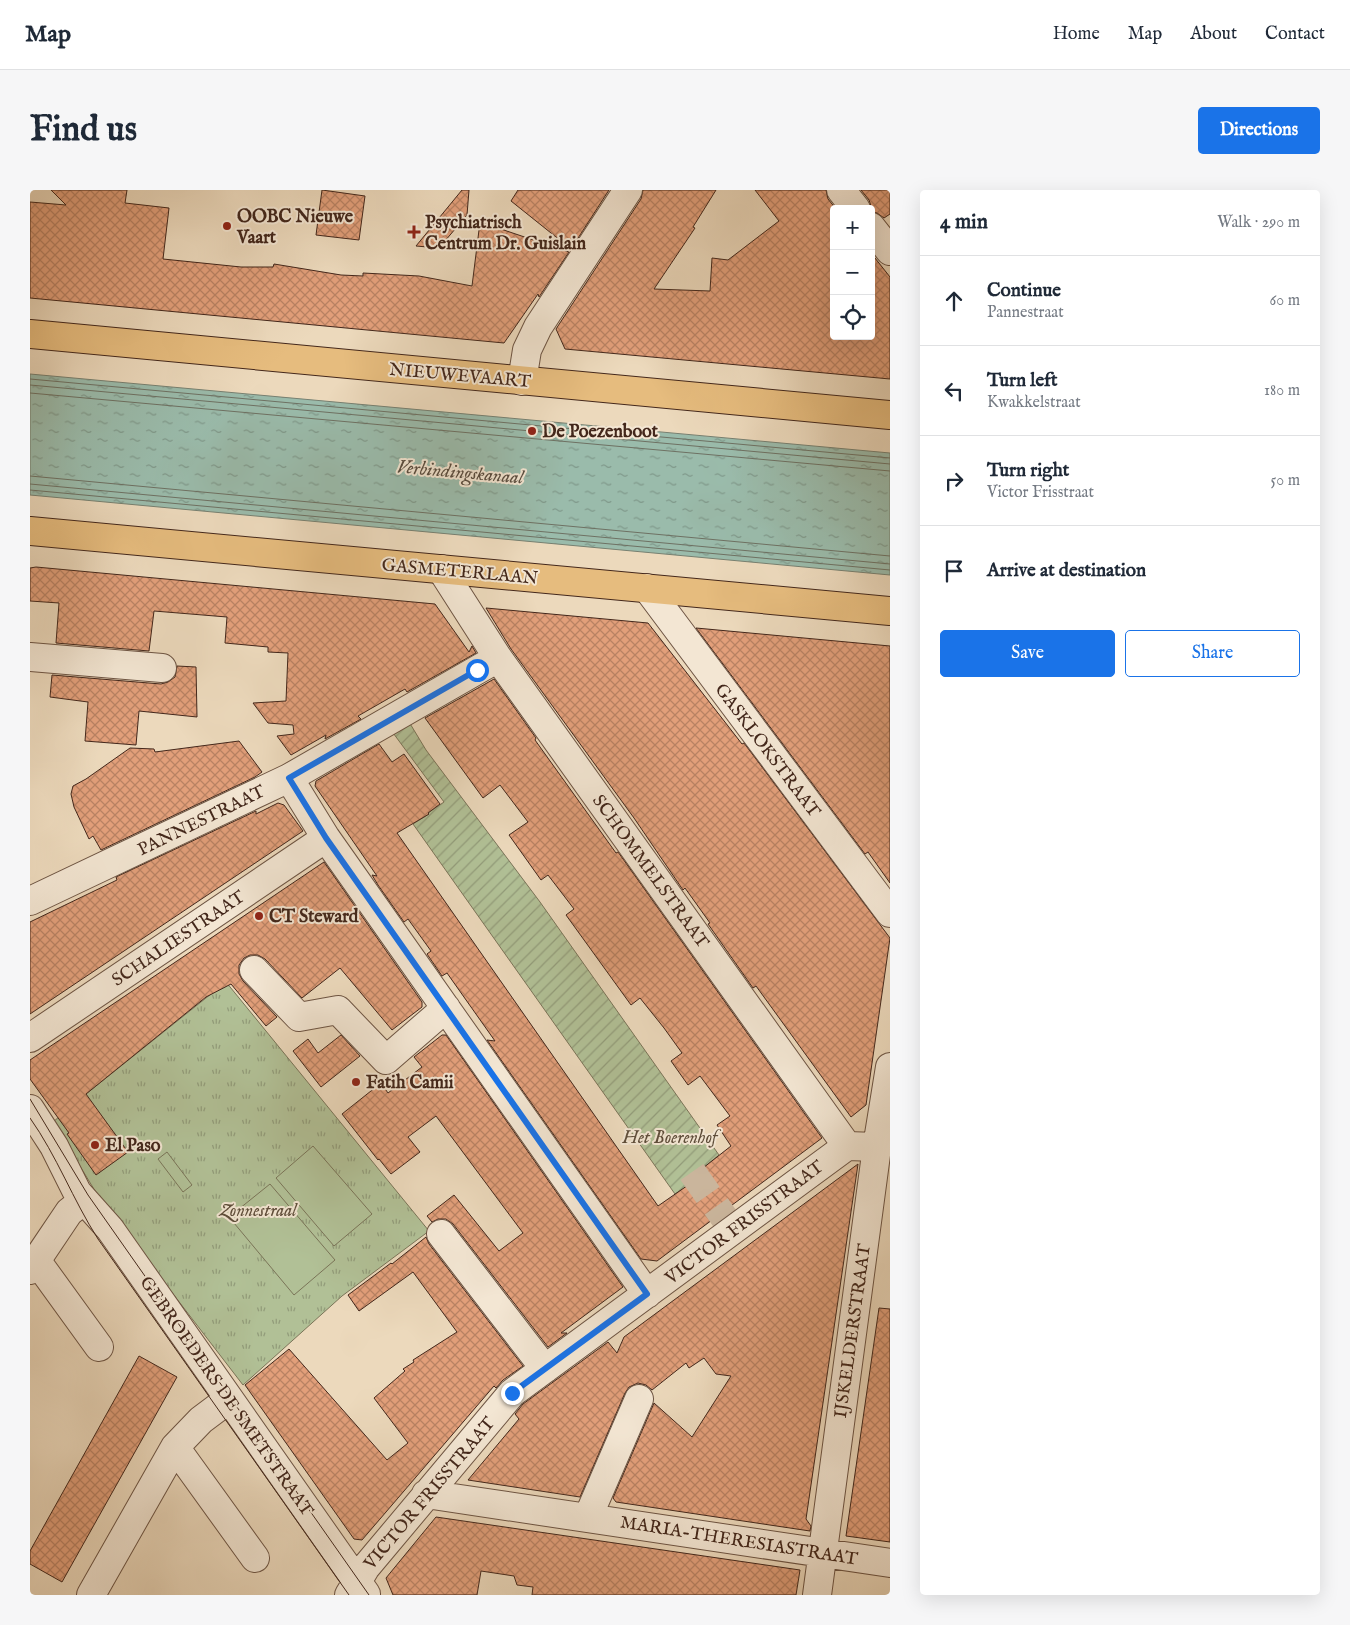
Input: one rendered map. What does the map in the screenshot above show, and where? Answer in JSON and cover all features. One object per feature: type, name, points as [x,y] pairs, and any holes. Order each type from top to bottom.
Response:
[{"type":"main road","name":"NIEUWEVAART","points":[[30,334],[890,415]]},
{"type":"main road","name":"GASMETERLAAN","points":[[30,531],[890,611]]},
{"type":"street","points":[[522,381],[527,350],[538,327],[628,190]]},
{"type":"street","points":[[841,190],[853,205]]},
{"type":"street","points":[[875,232],[890,251]]},
{"type":"street","name":"SCHOMMELSTRAAT","points":[[441,569],[498,658],[847,1146]]},
{"type":"street","name":"GASKLOKSTRAAT","points":[[647,588],[890,913]]},
{"type":"street","points":[[30,657],[162,668]]},
{"type":"street","name":"PANNESTRAAT","points":[[30,901],[289,778],[498,658]]},
{"type":"street","points":[[289,778],[326,838],[647,1294]]},
{"type":"street","name":"SCHALIESTRAAT","points":[[30,1038],[326,838]]},
{"type":"street","points":[[254,970],[299,1017],[338,1010],[386,1060],[446,1008]]},
{"type":"street","name":"IJSKELDERSTRAAT","points":[[816,1595],[877,1147],[887,1113],[890,1067]]},
{"type":"street","name":"GEBROEDERS DE SMETSTRAAT","points":[[30,1109],[54,1146],[77,1192],[110,1229],[223,1403],[356,1590]]},
{"type":"street","points":[[847,1146],[877,1147]]},
{"type":"street","name":"VICTOR FRISSTRAAT","points":[[356,1590],[366,1567],[512,1393],[847,1146]]},
{"type":"street","points":[[84,1200],[69,1212],[33,1265],[100,1347]]},
{"type":"street","points":[[441,1234],[545,1369]]},
{"type":"street","points":[[588,1517],[639,1399]]},
{"type":"street","points":[[91,1595],[175,1447],[201,1420],[223,1403]]},
{"type":"street","points":[[175,1447],[255,1558]]},
{"type":"street","name":"MARIA-THERESIASTRAAT","points":[[426,1494],[890,1563]]},
{"type":"green space","name":"Het Boerenhof","points":[[403,712],[426,750],[540,902],[719,1155],[697,1173],[727,1214],[721,1218],[694,1182],[675,1194],[413,824],[444,802],[385,722]]},
{"type":"green space","name":"Zonnestraal","points":[[226,982],[429,1231],[342,1296],[243,1385],[100,1199],[53,1122]]},
{"type":"green space","points":[[313,1146],[372,1214],[334,1246],[276,1178]]},
{"type":"green space","points":[[167,1152],[192,1185],[183,1192],[158,1159]]},
{"type":"green space","points":[[270,1184],[335,1260],[294,1295],[229,1217]]},
{"type":"water","name":"Verbindingskanaal","points":[[30,374],[890,453],[890,575],[30,495]]},
{"type":"building","points":[[51,190],[127,190],[125,203],[169,208],[163,259],[241,267],[273,267],[274,264],[341,275],[363,276],[363,273],[419,276],[472,286],[480,222],[569,252],[539,297],[538,294],[504,343],[30,298],[30,202],[66,205]]},
{"type":"building","points":[[322,190],[365,196],[359,240],[316,235]]},
{"type":"building","points":[[462,190],[469,190],[467,215],[439,248],[416,246]]},
{"type":"building","points":[[518,190],[609,190],[571,249],[511,201]]},
{"type":"building","points":[[643,190],[716,190],[693,227],[695,228],[654,289],[710,291],[712,258],[728,260],[779,221],[755,190],[826,190],[828,199],[833,205],[830,205],[830,340],[875,340],[875,258],[890,277],[890,379],[565,349],[556,329],[641,199]]},
{"type":"building","points":[[861,190],[890,190],[890,214],[884,218],[875,213],[875,205],[871,205]]},
{"type":"building","points":[[36,567],[435,604],[469,652],[472,646],[476,653],[407,692],[405,689],[358,716],[361,719],[325,739],[326,735],[291,755],[277,736],[294,734],[293,725],[268,723],[253,703],[286,701],[288,653],[268,652],[268,647],[225,643],[227,617],[154,611],[149,651],[56,643],[59,603],[30,601],[30,568]]},
{"type":"building","points":[[486,608],[648,623],[742,744],[744,743],[890,938],[866,1105],[851,1117],[756,986],[753,988],[708,924],[710,923],[685,888],[683,890],[634,818],[511,649]]},
{"type":"building","points":[[696,628],[890,646],[890,883],[868,852],[865,854]]},
{"type":"building","points":[[177,666],[196,667],[197,717],[139,711],[136,745],[85,741],[88,702],[50,697],[52,675],[161,684],[175,677]]},
{"type":"building","points":[[494,679],[536,738],[535,740],[616,853],[618,852],[822,1138],[657,1261],[641,1259],[487,1040],[495,1041],[447,973],[442,976],[427,954],[431,951],[408,919],[404,922],[378,885],[372,875],[377,876],[315,786],[316,781],[379,744],[392,762],[404,754],[440,804],[429,814],[397,833],[658,1206],[704,1174],[703,1168],[731,1146],[717,1125],[730,1116],[700,1076],[688,1085],[671,1061],[682,1053],[640,998],[631,1005],[566,915],[574,909],[548,875],[541,880],[509,835],[528,822],[500,785],[483,798],[425,718]]},
{"type":"building","points":[[239,741],[262,772],[255,777],[101,850],[93,836],[89,839],[74,807],[71,794],[73,786],[130,748],[154,749],[155,752]]},
{"type":"building","points":[[278,803],[284,805],[303,831],[30,1014],[30,922],[117,880],[116,877],[256,811],[256,814]]},
{"type":"building","points":[[324,862],[422,1002],[422,1007],[392,1030],[340,968],[302,998],[265,959],[258,955],[250,955],[244,958],[239,965],[239,974],[243,981],[277,1017],[266,1026],[231,984],[206,997],[86,1094],[128,1152],[96,1175],[67,1134],[69,1133],[30,1079],[30,1060]]},
{"type":"building","points":[[341,1035],[360,1056],[321,1087],[293,1051],[308,1039],[318,1053]]},
{"type":"building","points":[[442,1035],[446,1035],[623,1287],[561,1333],[567,1333],[548,1347],[453,1224],[446,1219],[438,1219],[432,1222],[427,1216],[454,1195],[499,1251],[523,1233],[436,1116],[408,1137],[420,1152],[391,1174],[342,1114],[381,1083],[388,1093],[422,1067],[414,1057]]},
{"type":"building","points":[[858,1164],[806,1519],[811,1526],[810,1531],[616,1502],[613,1498],[654,1403],[692,1437],[731,1376],[716,1374],[704,1358],[689,1368],[686,1363],[652,1390],[646,1385],[638,1383],[629,1387],[580,1497],[468,1480],[519,1419],[515,1414],[523,1404],[608,1342],[617,1353],[624,1337]]},
{"type":"building","points":[[426,1237],[429,1244],[523,1366],[503,1380],[496,1388],[494,1386],[362,1540],[354,1539],[245,1385],[289,1349],[387,1460],[408,1443],[374,1398],[405,1371],[403,1369],[414,1362],[413,1360],[457,1332],[413,1272],[359,1311],[348,1295]]},
{"type":"building","points":[[879,1308],[890,1309],[890,1542],[846,1536]]},
{"type":"building","points":[[139,1356],[177,1377],[62,1582],[30,1564],[30,1551]]},
{"type":"building","points":[[436,1517],[800,1570],[796,1595],[532,1595],[533,1587],[517,1585],[514,1576],[481,1571],[477,1595],[393,1595],[386,1578]]},
{"type":"tunnel","points":[[692,1172],[733,1230]]},
{"type":"tram line","points":[[30,1099],[88,1195],[369,1595]]},
{"type":"tram line","points":[[30,1118],[98,1239],[349,1595]]},
{"type":"place","name":"OOBC Nieuwe Vaart","points":[[227,226]]},
{"type":"place","name":"Psychiatrisch Centrum Dr. Guislain","points":[[414,232]]},
{"type":"place","name":"De Poezenboot","points":[[532,431]]},
{"type":"place","name":"CT Steward","points":[[259,916]]},
{"type":"place","name":"Fatih Camii","points":[[356,1082]]},
{"type":"place","name":"El Paso","points":[[95,1145]]},
{"type":"route","points":[[477,670],[289,778],[326,838],[647,1294],[512,1393]]}]
